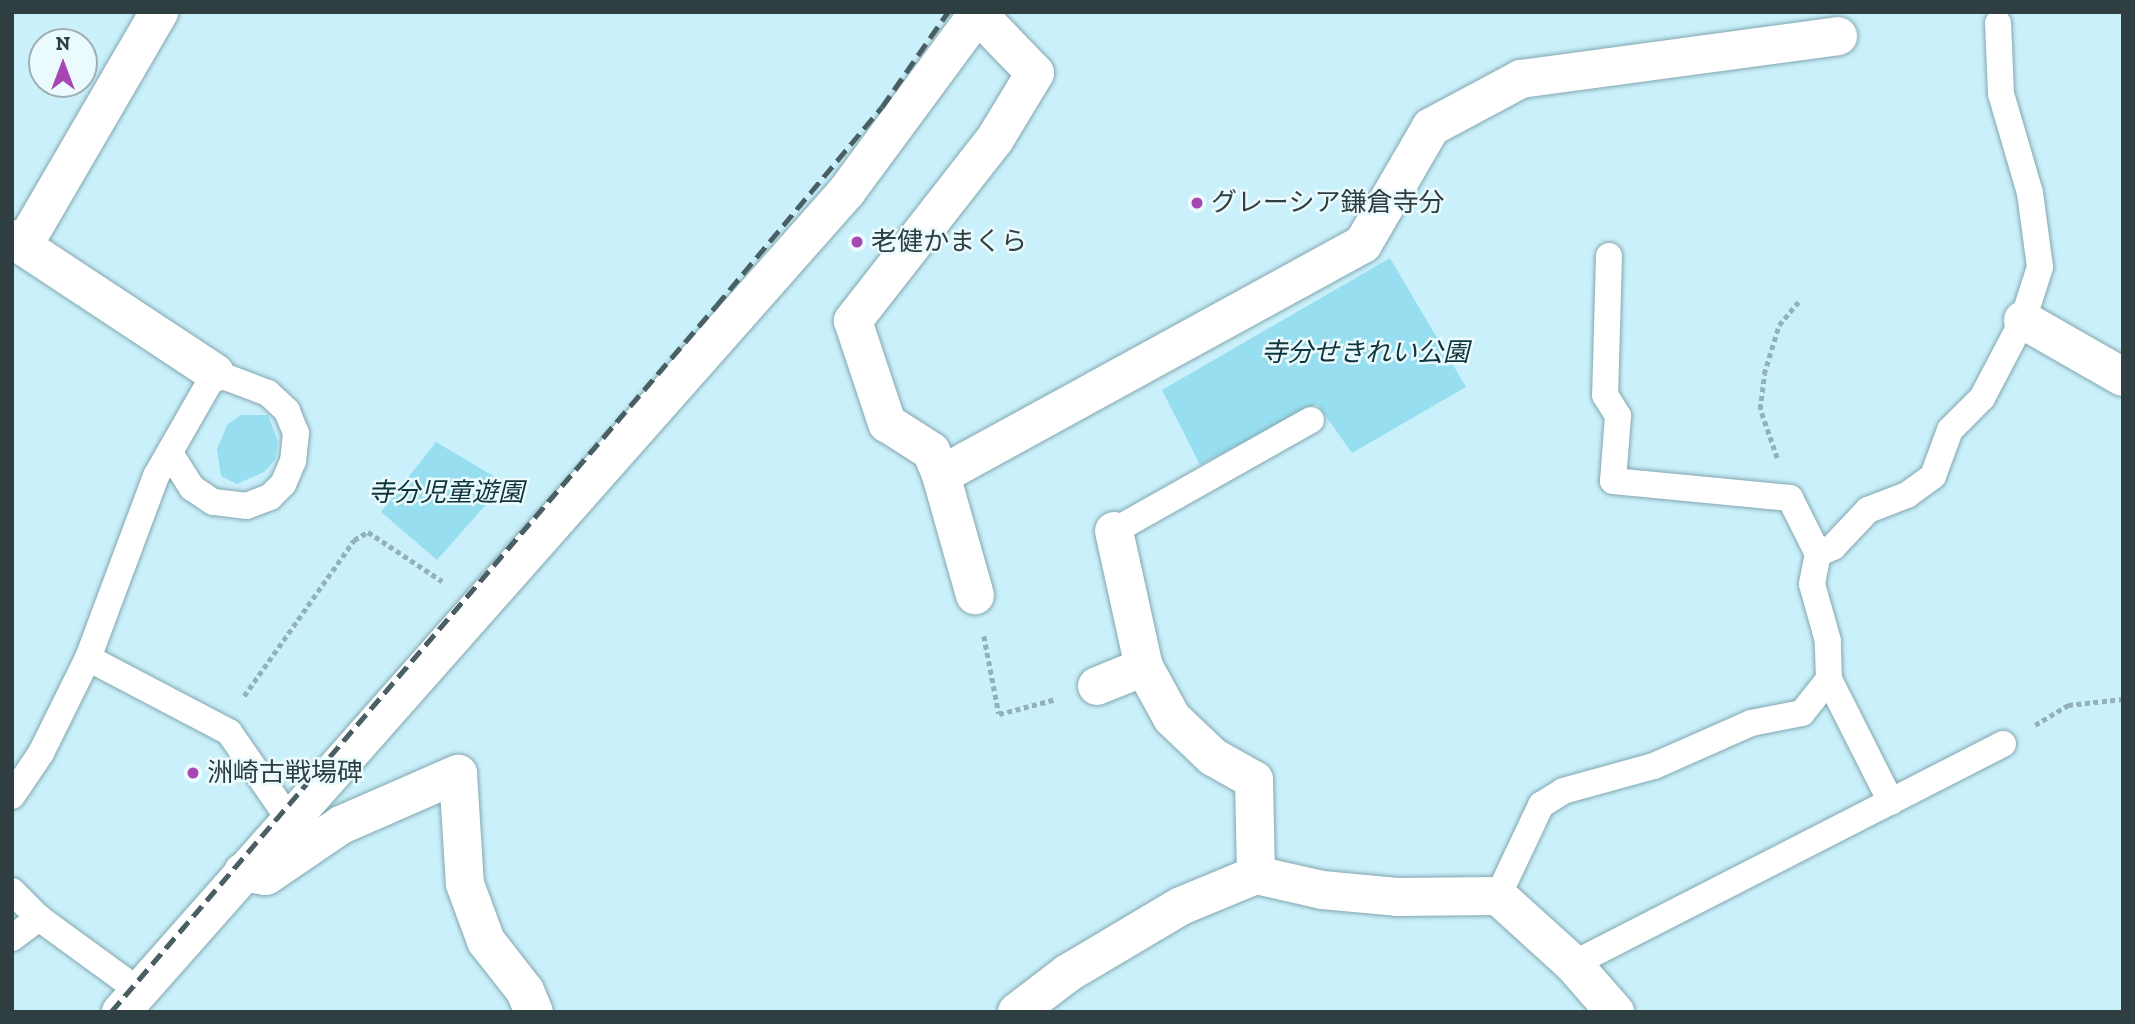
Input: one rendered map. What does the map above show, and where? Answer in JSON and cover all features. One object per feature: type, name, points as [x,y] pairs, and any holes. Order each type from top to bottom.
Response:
[{"type":"street","points":[[159,12],[18,243],[215,373]]},
{"type":"street","points":[[130,1002],[847,191],[977,13],[1035,73],[995,139],[853,321],[887,423],[931,451],[941,475],[975,594]]},
{"type":"street","points":[[941,475],[1363,244],[1431,127],[1521,79],[1839,36]]},
{"type":"street","points":[[2023,320],[2123,376]]},
{"type":"street","points":[[1114,531],[1144,667],[1172,718],[1213,757],[1254,780],[1256,875]]},
{"type":"street","points":[[1097,686],[1144,667]]},
{"type":"street","points":[[243,872],[266,876],[341,825],[458,774],[465,884],[486,941],[525,991],[534,1012]]},
{"type":"street","points":[[1017,1012],[1068,973],[1181,906],[1256,875],[1322,890],[1397,897],[1498,896],[1573,964],[1615,1012]]},
{"type":"lane","points":[[1818,554],[1833,547],[1868,510],[1907,495],[1933,475],[1950,430],[1982,398],[2023,320],[2040,267],[2030,193],[2001,94],[1998,23]]},
{"type":"lane","points":[[1609,256],[1605,395],[1618,416],[1613,481],[1790,498],[1818,554],[1812,584],[1828,641],[1829,678],[1891,802]]},
{"type":"lane","points":[[12,796],[41,753],[88,658],[156,475],[215,373],[257,387],[288,411],[296,433],[293,461],[283,484],[270,497],[247,506],[213,502],[192,488],[170,453]]},
{"type":"lane","points":[[1114,531],[1311,420]]},
{"type":"lane","points":[[88,658],[229,732],[289,819]]},
{"type":"lane","points":[[1498,896],[1541,805],[1563,791],[1654,766],[1751,723],[1802,713],[1829,678]]},
{"type":"lane","points":[[1573,964],[2003,744]]},
{"type":"lane","points":[[12,891],[130,1002]]},
{"type":"lane","points":[[12,938],[39,918]]},
{"type":"path","points":[[1790,498],[1760,409],[1763,374],[1779,325],[1798,302]]},
{"type":"path","points":[[229,732],[240,703],[354,540],[368,532],[446,584]]},
{"type":"path","points":[[990,668],[999,714],[1043,704]]},
{"type":"path","points":[[2003,744],[2068,705],[2123,699]]},
{"type":"green space","name":"寺分せきれい公園","points":[[1390,258],[1466,387],[1352,453],[1317,404],[1200,465],[1162,390]]},
{"type":"green space","points":[[241,415],[268,415],[278,442],[275,460],[264,472],[237,484],[221,476],[217,449],[227,425]]},
{"type":"green space","name":"寺分児童遊園","points":[[436,442],[505,483],[437,560],[381,512]]},
{"type":"railway","points":[[111,1012],[716,306],[882,107],[948,12]]},
{"type":"place","name":"グレーシア鎌倉寺分","points":[[1197,203]]},
{"type":"place","name":"老健かまくら","points":[[857,242]]},
{"type":"place","name":"洲崎古戦場碑","points":[[193,773]]}]
